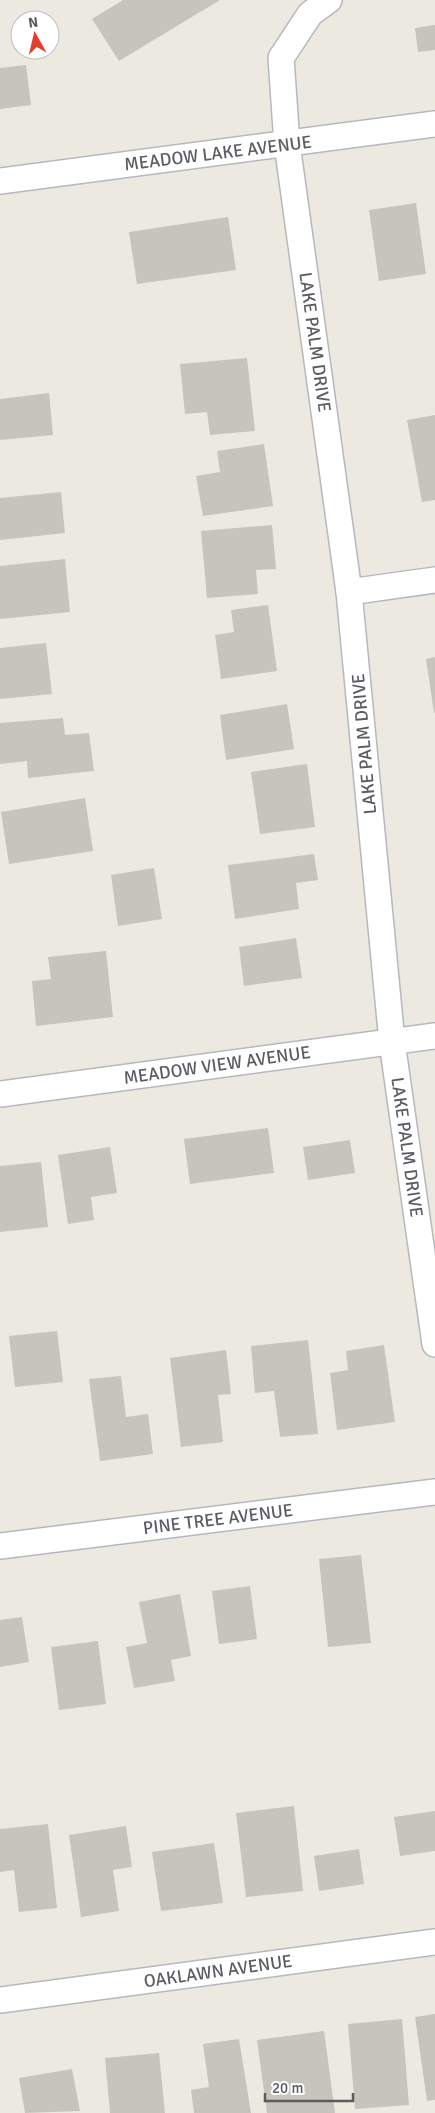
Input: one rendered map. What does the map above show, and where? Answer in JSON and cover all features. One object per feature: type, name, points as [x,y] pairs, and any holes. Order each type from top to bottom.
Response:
[{"type":"street","name":"LAKE PALM DRIVE","points":[[329,0],[310,14],[281,58],[287,144],[349,592],[392,1042],[435,1344]]},
{"type":"street","name":"MEADOW LAKE AVENUE","points":[[0,181],[435,124]]},
{"type":"street","points":[[349,592],[435,580]]},
{"type":"street","name":"MEADOW VIEW AVENUE","points":[[0,1094],[435,1036]]},
{"type":"street","name":"PINE TREE AVENUE","points":[[0,1546],[435,1492]]},
{"type":"street","name":"OAKLAWN AVENUE","points":[[0,2000],[435,1942]]},
{"type":"building","points":[[123,0],[220,0],[119,61],[92,19]]},
{"type":"building","points":[[435,25],[435,50],[418,52],[415,28]]},
{"type":"building","points":[[26,65],[31,105],[0,109],[0,68]]},
{"type":"building","points":[[416,203],[426,274],[379,281],[369,210]]},
{"type":"building","points":[[228,217],[236,270],[137,284],[129,232]]},
{"type":"building","points":[[247,358],[255,431],[210,435],[207,412],[185,414],[180,364]]},
{"type":"building","points":[[49,393],[53,435],[0,440],[0,399]]},
{"type":"building","points":[[435,415],[435,500],[422,502],[407,420]]},
{"type":"building","points":[[264,444],[273,506],[203,516],[196,476],[220,472],[217,451]]},
{"type":"building","points":[[61,492],[65,533],[0,540],[0,498]]},
{"type":"building","points":[[272,525],[276,569],[256,570],[258,594],[207,598],[201,531]]},
{"type":"building","points":[[65,559],[70,612],[0,619],[0,566]]},
{"type":"building","points":[[268,605],[277,671],[221,679],[215,635],[234,632],[231,610]]},
{"type":"building","points":[[46,643],[52,694],[0,699],[0,648]]},
{"type":"building","points":[[435,657],[435,713],[434,713],[426,659]]},
{"type":"building","points":[[287,704],[294,749],[226,760],[220,715]]},
{"type":"building","points":[[63,718],[65,735],[89,733],[94,771],[28,778],[27,761],[0,764],[0,723]]},
{"type":"building","points":[[307,764],[315,827],[260,834],[251,772]]},
{"type":"building","points":[[85,798],[93,851],[9,864],[1,812]]},
{"type":"building","points":[[314,854],[318,880],[296,883],[299,909],[235,919],[228,865]]},
{"type":"building","points":[[154,868],[162,919],[118,926],[111,875]]},
{"type":"building","points":[[296,938],[302,978],[244,986],[239,947]]},
{"type":"building","points":[[106,951],[113,1017],[36,1026],[32,981],[51,979],[48,957]]},
{"type":"building","points":[[268,1128],[274,1173],[190,1184],[184,1139]]},
{"type":"building","points":[[350,1140],[355,1173],[308,1180],[303,1147]]},
{"type":"building","points":[[110,1147],[117,1193],[91,1197],[94,1220],[68,1224],[58,1155]]},
{"type":"building","points":[[41,1162],[48,1227],[0,1232],[0,1166]]},
{"type":"building","points":[[57,1331],[63,1382],[15,1387],[9,1336]]},
{"type":"building","points":[[308,1340],[318,1434],[280,1437],[274,1391],[255,1393],[251,1346]]},
{"type":"building","points":[[384,1345],[395,1422],[337,1430],[330,1373],[348,1370],[346,1351]]},
{"type":"building","points":[[226,1350],[231,1394],[218,1395],[223,1442],[181,1447],[170,1358]]},
{"type":"building","points":[[121,1376],[126,1417],[148,1414],[153,1454],[100,1461],[89,1379]]},
{"type":"building","points":[[361,1555],[371,1643],[328,1647],[319,1559]]},
{"type":"building","points":[[250,1586],[257,1639],[219,1644],[212,1591]]},
{"type":"building","points":[[180,1594],[191,1656],[171,1660],[175,1681],[134,1688],[126,1647],[147,1643],[139,1602]]},
{"type":"building","points":[[22,1617],[29,1662],[0,1667],[0,1620]]},
{"type":"building","points":[[98,1641],[106,1704],[59,1710],[51,1647]]},
{"type":"building","points":[[294,1806],[303,1891],[246,1897],[236,1813]]},
{"type":"building","points":[[435,1811],[435,1851],[400,1856],[394,1817]]},
{"type":"building","points":[[48,1824],[57,1908],[19,1912],[14,1870],[0,1872],[0,1829]]},
{"type":"building","points":[[126,1826],[132,1867],[113,1870],[119,1911],[81,1917],[69,1835]]},
{"type":"building","points":[[214,1843],[223,1903],[161,1911],[152,1852]]},
{"type":"building","points":[[359,1849],[364,1884],[319,1891],[314,1856]]},
{"type":"building","points":[[435,2014],[435,2100],[427,2101],[415,2017]]},
{"type":"building","points":[[402,2019],[409,2105],[355,2109],[348,2024]]},
{"type":"building","points":[[324,2031],[335,2113],[267,2113],[257,2040]]},
{"type":"building","points":[[239,2039],[251,2113],[194,2113],[191,2090],[209,2087],[203,2044]]},
{"type":"building","points":[[159,2053],[165,2113],[110,2113],[105,2058]]},
{"type":"building","points":[[72,2069],[80,2111],[25,2113],[19,2078]]}]
